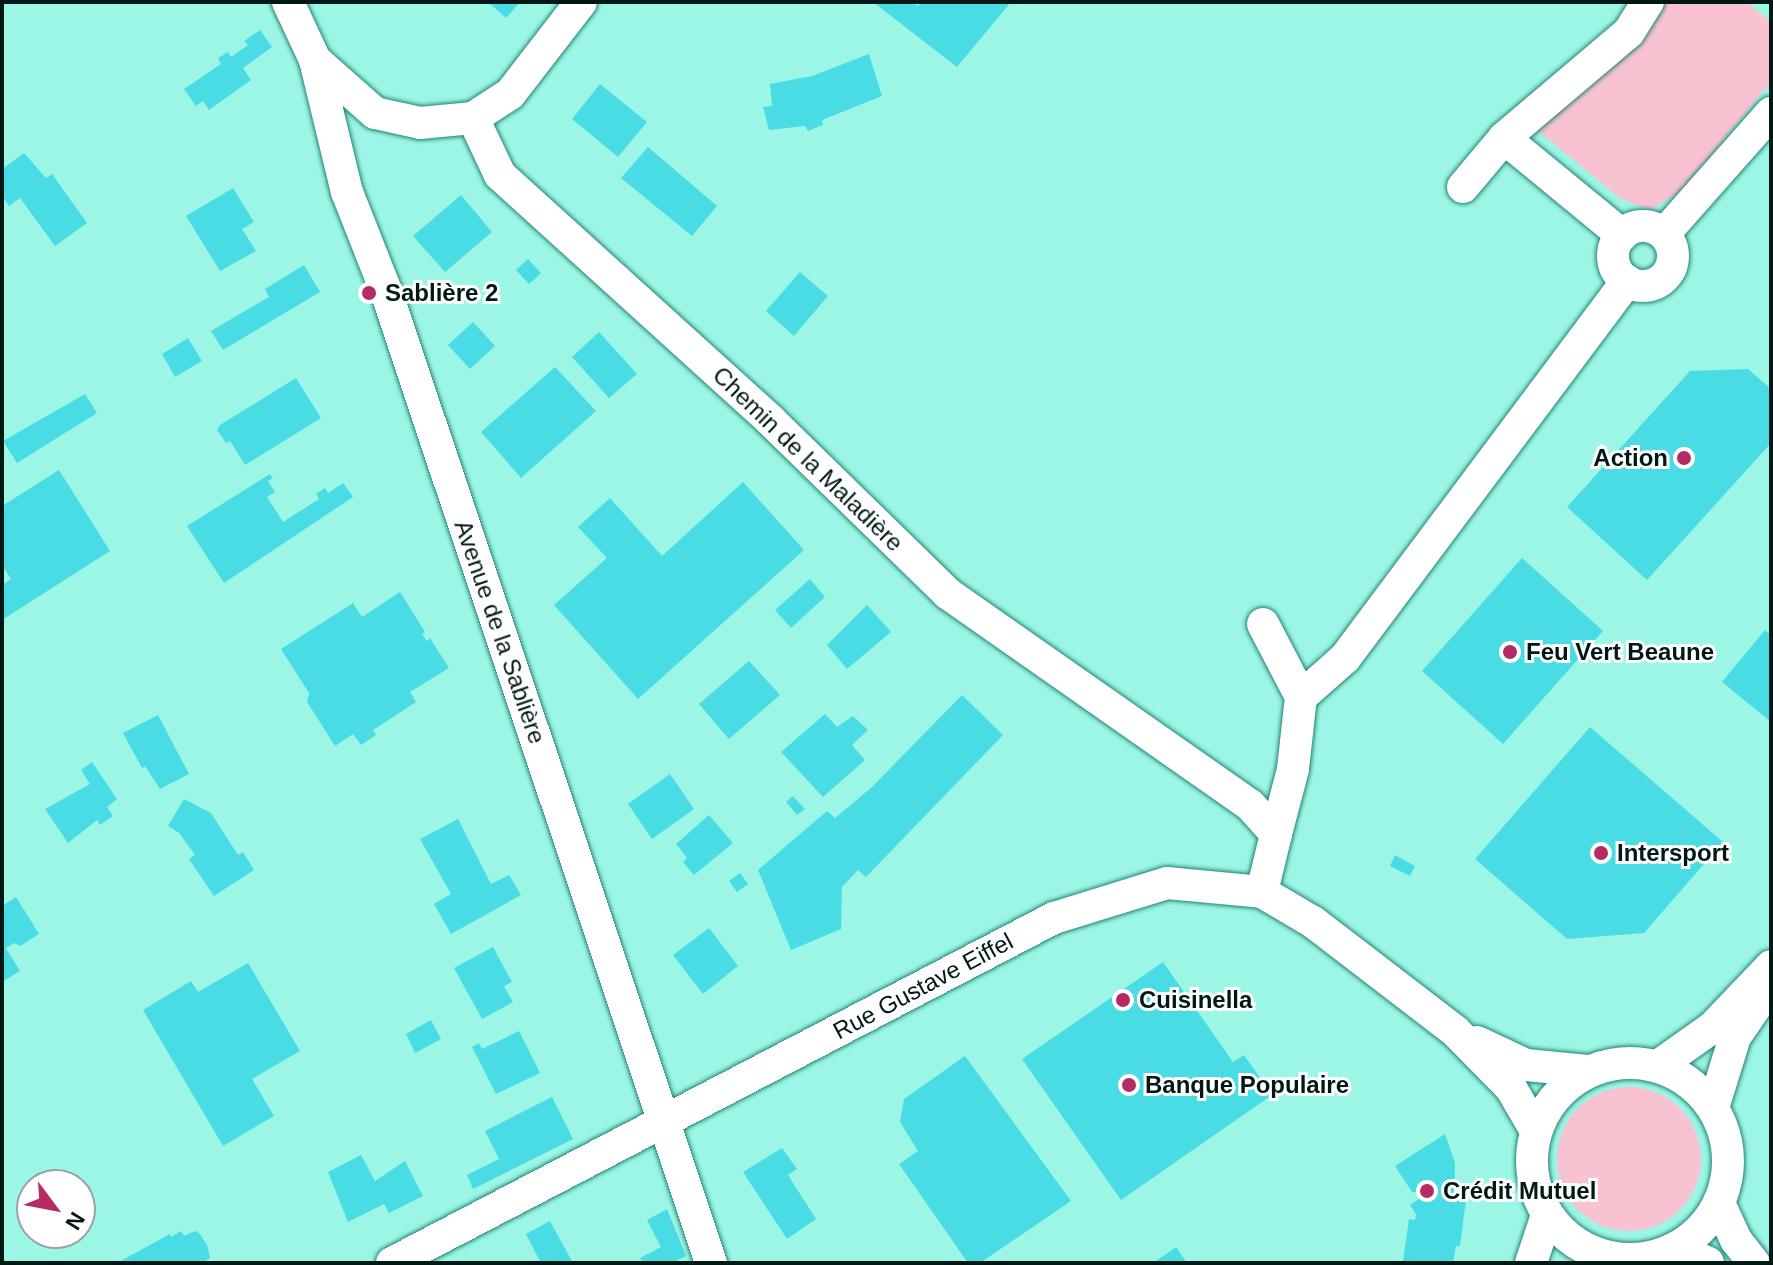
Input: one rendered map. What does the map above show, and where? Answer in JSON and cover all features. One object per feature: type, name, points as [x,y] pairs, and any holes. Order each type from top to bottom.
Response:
[{"type":"street","name":"Avenue de la Sablière","points":[[288,2],[315,60],[347,192],[386,291],[711,1263]]},
{"type":"street","points":[[315,60],[375,113],[420,123],[473,118],[510,94],[581,2]]},
{"type":"street","points":[[1463,187],[1504,138],[1629,32],[1648,2]]},
{"type":"street","points":[[1664,234],[1771,113]]},
{"type":"street","name":"Chemin de la Maladière","points":[[473,118],[500,175],[770,420],[947,593],[1250,805],[1276,834]]},
{"type":"street","points":[[1504,138],[1622,235]]},
{"type":"street","points":[[1646,226],[1664,234],[1673,251],[1670,270],[1663,278],[1646,286],[1627,281],[1619,275],[1613,256],[1622,235],[1646,226]]},
{"type":"street","points":[[1301,697],[1345,658],[1627,281]]},
{"type":"street","points":[[1262,892],[1293,769],[1301,697],[1263,624]]},
{"type":"street","name":"Rue Gustave Eiffel","points":[[392,1263],[1054,918],[1167,883],[1262,892],[1313,922],[1455,1031],[1511,1088],[1536,1131]]},
{"type":"street","points":[[1658,1066],[1713,1027],[1771,966]]},
{"type":"street","points":[[1713,1108],[1735,1037],[1771,986]]},
{"type":"street","name":"Rue Gustave Eiffel","points":[[1455,1031],[1526,1065],[1588,1071]]},
{"type":"street","points":[[1623,1063],[1658,1066],[1680,1076],[1713,1108],[1724,1131],[1728,1155],[1726,1179],[1719,1203],[1700,1229],[1675,1248],[1649,1257],[1588,1258],[1547,1215],[1535,1188],[1531,1160],[1536,1131],[1548,1106],[1565,1086],[1588,1071],[1623,1063]]},
{"type":"street","points":[[1719,1203],[1736,1240],[1754,1263]]},
{"type":"street","points":[[1531,1263],[1547,1215]]},
{"type":"street","points":[[1675,1248],[1708,1263]]},
{"type":"shaded area","points":[[1663,2],[1747,2],[1771,22],[1771,82],[1680,192],[1650,210],[1621,199],[1532,126]]},
{"type":"shaded area","points":[[1629,1087],[1656,1093],[1680,1108],[1695,1132],[1701,1159],[1695,1186],[1680,1210],[1656,1225],[1629,1231],[1602,1225],[1578,1210],[1563,1186],[1557,1159],[1563,1132],[1578,1108],[1602,1093]]},
{"type":"building","points":[[488,2],[520,2],[506,18]]},
{"type":"building","points":[[873,2],[912,2],[918,6],[921,2],[1011,2],[957,67]]},
{"type":"building","points":[[260,30],[272,47],[243,68],[251,80],[209,110],[203,101],[196,106],[184,89],[221,64],[218,58],[228,52],[231,57],[248,45],[244,41]]},
{"type":"building","points":[[869,54],[882,96],[822,120],[823,125],[808,131],[805,126],[769,130],[763,107],[772,106],[770,84],[812,76]]},
{"type":"building","points":[[600,84],[647,122],[618,157],[572,119]]},
{"type":"building","points":[[648,147],[717,206],[692,236],[621,178]]},
{"type":"building","points":[[24,153],[46,178],[52,174],[87,223],[55,246],[20,198],[9,206],[2,196],[2,169]]},
{"type":"building","points":[[233,188],[254,222],[242,229],[256,251],[220,271],[186,216]]},
{"type":"building","points":[[461,195],[492,232],[445,272],[413,236]]},
{"type":"building","points":[[528,259],[541,273],[529,284],[516,270]]},
{"type":"building","points":[[304,265],[320,292],[223,350],[211,331],[269,297],[265,289]]},
{"type":"building","points":[[800,272],[828,296],[794,336],[766,311]]},
{"type":"building","points":[[473,322],[495,346],[470,369],[448,345]]},
{"type":"building","points":[[599,332],[637,374],[609,398],[572,357]]},
{"type":"building","points":[[188,338],[202,361],[175,377],[162,354]]},
{"type":"building","points":[[555,367],[596,411],[521,478],[481,432]]},
{"type":"building","points":[[1748,369],[1771,389],[1771,443],[1647,580],[1567,507],[1690,371]]},
{"type":"building","points":[[296,378],[321,418],[245,465],[230,441],[226,443],[217,430],[220,425]]},
{"type":"building","points":[[85,394],[97,413],[17,463],[3,441]]},
{"type":"building","points":[[59,470],[110,551],[2,620],[2,585],[11,579],[2,565],[2,506]]},
{"type":"building","points":[[270,474],[273,478],[268,481],[275,492],[267,497],[283,522],[319,499],[316,494],[325,488],[328,493],[343,483],[353,497],[224,583],[187,526]]},
{"type":"building","points":[[743,482],[804,550],[638,699],[554,605],[607,558],[578,527],[610,498],[662,556]]},
{"type":"building","points":[[1522,558],[1603,631],[1503,744],[1422,671]]},
{"type":"building","points":[[810,579],[825,597],[791,628],[775,610]]},
{"type":"building","points":[[400,592],[425,632],[422,634],[427,641],[430,638],[449,668],[410,692],[416,702],[373,730],[376,735],[361,745],[353,734],[335,746],[307,702],[309,693],[281,649],[353,603],[362,617]]},
{"type":"building","points":[[867,605],[891,632],[847,669],[827,645]]},
{"type":"building","points":[[1765,630],[1771,635],[1771,722],[1722,682]]},
{"type":"building","points":[[749,661],[780,695],[729,739],[699,704]]},
{"type":"building","points":[[962,695],[1003,735],[866,877],[858,870],[842,887],[841,929],[791,950],[758,870],[827,811],[835,818],[872,787]]},
{"type":"building","points":[[825,714],[837,727],[853,716],[868,730],[852,745],[865,760],[823,797],[781,752]]},
{"type":"building","points":[[158,715],[189,774],[160,789],[145,766],[142,768],[123,733]]},
{"type":"building","points":[[1590,727],[1723,842],[1644,933],[1567,939],[1475,859]]},
{"type":"building","points":[[92,762],[117,799],[107,807],[113,816],[100,825],[97,820],[68,843],[45,809],[90,784],[81,770]]},
{"type":"building","points":[[670,774],[694,809],[652,839],[628,804]]},
{"type":"building","points":[[793,796],[805,809],[797,815],[786,802]]},
{"type":"building","points":[[184,799],[211,813],[238,855],[243,852],[254,870],[214,896],[189,859],[195,855],[179,833],[168,826]]},
{"type":"building","points":[[709,815],[733,843],[694,875],[683,862],[687,858],[676,844]]},
{"type":"building","points":[[458,819],[491,884],[509,875],[521,895],[451,934],[434,904],[451,894],[420,839]]},
{"type":"building","points":[[1395,855],[1415,866],[1410,876],[1390,866]]},
{"type":"building","points":[[740,873],[748,884],[737,892],[729,881]]},
{"type":"building","points":[[16,897],[39,934],[20,946],[14,943],[6,948],[20,971],[2,982],[2,906]]},
{"type":"building","points":[[709,928],[738,966],[703,994],[673,955]]},
{"type":"building","points":[[493,947],[512,982],[504,986],[513,1002],[482,1019],[454,968]]},
{"type":"building","points":[[1163,962],[1233,1062],[1244,1055],[1272,1095],[1121,1200],[1022,1059]]},
{"type":"building","points":[[248,963],[300,1051],[252,1079],[274,1116],[223,1146],[143,1010],[191,981],[198,992]]},
{"type":"building","points":[[431,1020],[441,1039],[415,1053],[406,1034]]},
{"type":"building","points":[[519,1031],[540,1073],[496,1094],[472,1047],[479,1043],[482,1049]]},
{"type":"building","points":[[965,1056],[1071,1201],[980,1263],[968,1263],[899,1164],[918,1151],[900,1122],[904,1099]]},
{"type":"building","points":[[552,1097],[573,1139],[473,1189],[467,1175],[499,1159],[485,1131]]},
{"type":"building","points":[[1445,1134],[1455,1163],[1454,1198],[1466,1200],[1460,1246],[1456,1246],[1453,1263],[1403,1261],[1409,1219],[1415,1220],[1416,1214],[1410,1205],[1419,1199],[1419,1193],[1412,1192],[1395,1166]]},
{"type":"building","points":[[782,1148],[797,1169],[788,1175],[816,1219],[787,1239],[743,1172]]},
{"type":"building","points":[[361,1155],[375,1181],[405,1161],[423,1196],[389,1213],[384,1204],[348,1222],[328,1172]]},
{"type":"building","points":[[667,1209],[686,1256],[672,1263],[643,1263],[640,1258],[661,1247],[647,1220]]},
{"type":"building","points":[[550,1221],[573,1263],[541,1263],[526,1234]]},
{"type":"building","points":[[181,1231],[184,1236],[195,1231],[199,1233],[207,1245],[210,1258],[202,1263],[117,1263],[170,1234],[171,1237]]},
{"type":"building","points":[[1176,1247],[1187,1263],[1153,1263]]},
{"type":"place","name":"Sablière 2","points":[[369,293]]},
{"type":"place","name":"Action","points":[[1684,458]]},
{"type":"place","name":"Feu Vert Beaune","points":[[1510,652]]},
{"type":"place","name":"Intersport","points":[[1601,853]]},
{"type":"place","name":"Cuisinella","points":[[1123,1000]]},
{"type":"place","name":"Banque Populaire","points":[[1129,1085]]},
{"type":"place","name":"Crédit Mutuel","points":[[1427,1191]]}]
